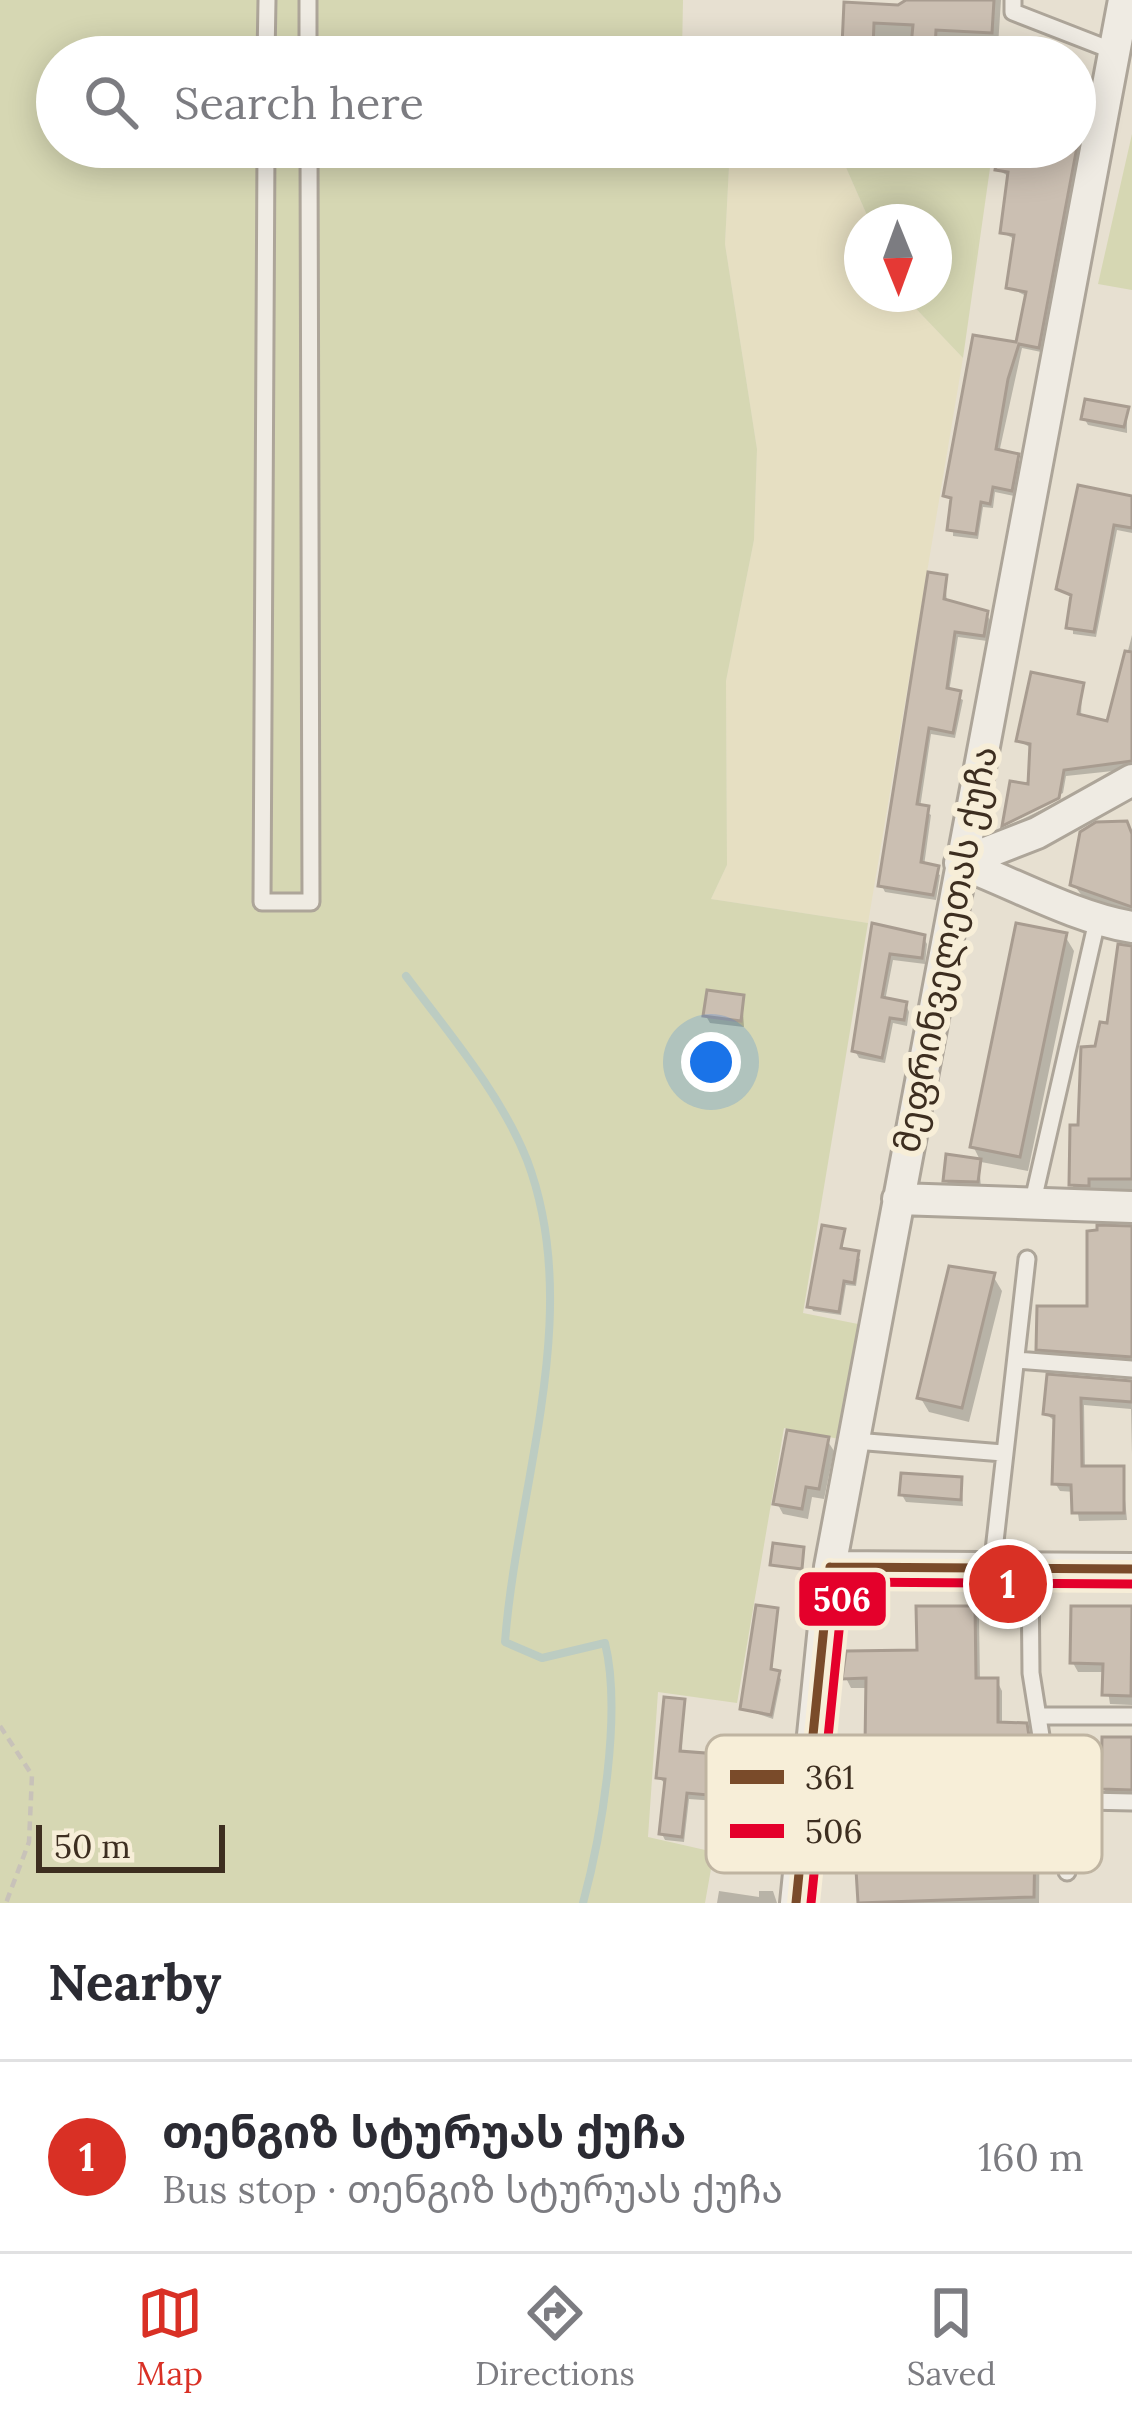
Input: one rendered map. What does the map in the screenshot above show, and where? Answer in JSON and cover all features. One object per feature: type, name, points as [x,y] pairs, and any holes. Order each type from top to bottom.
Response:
[{"type":"street","name":"მეფრინველეთას ქუჩა","points":[[813,1735],[830,1567],[960,862],[1120,65],[1124,0]]},
{"type":"street","points":[[960,862],[1037,833],[1132,780]]},
{"type":"street","points":[[960,862],[1060,901],[1097,921],[1132,927]]},
{"type":"street","points":[[898,1199],[1132,1207]]},
{"type":"street","points":[[830,1567],[1132,1568]]},
{"type":"street","name":"მეფრინველეთას ქუჩა","points":[[796,1903],[799,1873]]},
{"type":"lane","points":[[266,36],[267,0]]},
{"type":"lane","points":[[308,0],[308,36]]},
{"type":"lane","points":[[1013,0],[1013,12],[1061,36]]},
{"type":"lane","points":[[266,168],[262,902],[311,902],[309,168]]},
{"type":"lane","points":[[1032,1205],[1097,921]]},
{"type":"lane","points":[[992,1568],[1027,1259]]},
{"type":"lane","points":[[1016,1360],[1132,1369]]},
{"type":"lane","points":[[855,1441],[1004,1453]]},
{"type":"lane","points":[[1030,1568],[1031,1673],[1043,1735]]},
{"type":"lane","points":[[1041,1716],[1132,1716]]},
{"type":"lane","points":[[1102,1801],[1132,1802]]},
{"type":"path","points":[[0,1726],[32,1775],[29,1842],[6,1903]]},
{"type":"shaded area","points":[[729,168],[846,168],[862,204],[844,204],[844,312],[919,312],[963,358],[868,923],[711,899],[727,865],[726,681],[754,540],[757,449],[725,244]]},
{"type":"green space","points":[[0,0],[683,0],[682,36],[36,36],[36,168],[729,168],[725,244],[757,449],[754,540],[726,681],[727,865],[711,899],[868,923],[803,1313],[863,1325],[844,1440],[784,1428],[737,1703],[658,1692],[648,1837],[706,1850],[706,1873],[710,1873],[705,1903],[0,1903]]},
{"type":"green space","points":[[1132,134],[1132,290],[1098,284]]},
{"type":"green space","points":[[846,168],[990,168],[963,358],[919,312],[952,312],[952,204],[862,204]]},
{"type":"building","points":[[906,0],[994,0],[992,33],[936,30],[936,36],[912,36],[913,25],[874,23],[873,36],[842,36],[844,2],[898,5]]},
{"type":"building","points":[[1073,168],[1039,348],[1019,344],[1008,379],[996,449],[1019,454],[1012,491],[993,487],[990,504],[981,502],[976,534],[947,530],[951,498],[943,496],[973,335],[1016,342],[1026,292],[1006,288],[1014,235],[1000,233],[1008,172],[995,170]]},
{"type":"building","points":[[1085,399],[1129,407],[1124,427],[1081,419]]},
{"type":"building","points":[[1078,485],[1132,496],[1132,528],[1114,525],[1094,632],[1066,628],[1071,595],[1056,589]]},
{"type":"building","points":[[928,572],[947,575],[944,599],[988,611],[984,636],[955,632],[947,688],[961,691],[953,733],[929,728],[917,804],[929,806],[921,862],[939,866],[933,895],[878,886]]},
{"type":"building","points":[[1125,651],[1132,652],[1132,761],[1064,770],[1059,798],[1002,826],[1010,781],[1028,784],[1030,744],[1016,741],[1031,672],[1084,683],[1078,714],[1107,721]]},
{"type":"building","points":[[1127,821],[1132,834],[1132,907],[1070,885],[1080,832],[1096,822]]},
{"type":"building","points":[[872,923],[925,935],[922,958],[890,954],[882,997],[907,1002],[904,1020],[890,1018],[882,1058],[852,1051]]},
{"type":"building","points":[[1016,923],[1067,933],[1020,1157],[970,1147]]},
{"type":"building","points":[[1118,944],[1132,946],[1132,1179],[1089,1179],[1089,1186],[1069,1185],[1070,1125],[1078,1125],[1081,1047],[1095,1046],[1100,1022],[1107,1023]]},
{"type":"building","points":[[707,990],[744,995],[741,1021],[703,1016]]},
{"type":"building","points":[[946,1154],[981,1159],[978,1182],[943,1181]]},
{"type":"building","points":[[822,1225],[845,1229],[841,1248],[859,1251],[854,1283],[844,1281],[839,1312],[807,1307]]},
{"type":"building","points":[[1097,1225],[1132,1226],[1132,1357],[1036,1350],[1037,1306],[1087,1306],[1087,1231],[1097,1230]]},
{"type":"building","points":[[949,1266],[995,1273],[962,1408],[917,1398]]},
{"type":"building","points":[[1047,1374],[1132,1381],[1132,1402],[1081,1398],[1082,1466],[1124,1466],[1124,1513],[1072,1513],[1071,1485],[1052,1484],[1054,1416],[1043,1414]]},
{"type":"building","points":[[787,1430],[829,1437],[819,1489],[806,1487],[802,1509],[773,1504]]},
{"type":"building","points":[[901,1473],[962,1477],[961,1500],[899,1495]]},
{"type":"building","points":[[773,1543],[804,1547],[802,1569],[770,1565]]},
{"type":"building","points":[[756,1605],[778,1608],[771,1669],[780,1671],[771,1715],[740,1709]]},
{"type":"building","points":[[916,1606],[975,1606],[976,1678],[998,1678],[998,1722],[1027,1723],[1029,1735],[865,1735],[866,1678],[842,1679],[846,1651],[917,1650]]},
{"type":"building","points":[[1071,1606],[1132,1606],[1131,1696],[1102,1695],[1103,1664],[1070,1663]]},
{"type":"building","points":[[664,1697],[685,1699],[680,1751],[706,1753],[706,1795],[687,1793],[682,1837],[659,1834],[665,1779],[656,1778]]},
{"type":"building","points":[[1102,1737],[1132,1737],[1132,1790],[1102,1789]]},
{"type":"building","points":[[856,1873],[1034,1873],[1034,1897],[858,1903]]},
{"type":"waterway","points":[[406,976],[503,1111],[527,1160],[543,1218],[550,1278],[549,1338],[505,1642],[542,1658],[605,1643],[611,1737],[603,1808],[583,1903]]},
{"type":"transit line","name":"361","points":[[830,1567],[1132,1569]]},
{"type":"transit line","name":"361","points":[[813,1735],[830,1567]]},
{"type":"transit line","name":"506","points":[[828,1735],[844,1582],[1132,1584]]},
{"type":"transit line","name":"361","points":[[796,1903],[799,1873]]},
{"type":"transit line","name":"506","points":[[811,1903],[814,1873]]},
{"type":"place","name":"თენგიზ სტურუას ქუჩა","points":[[1008,1584]]}]
